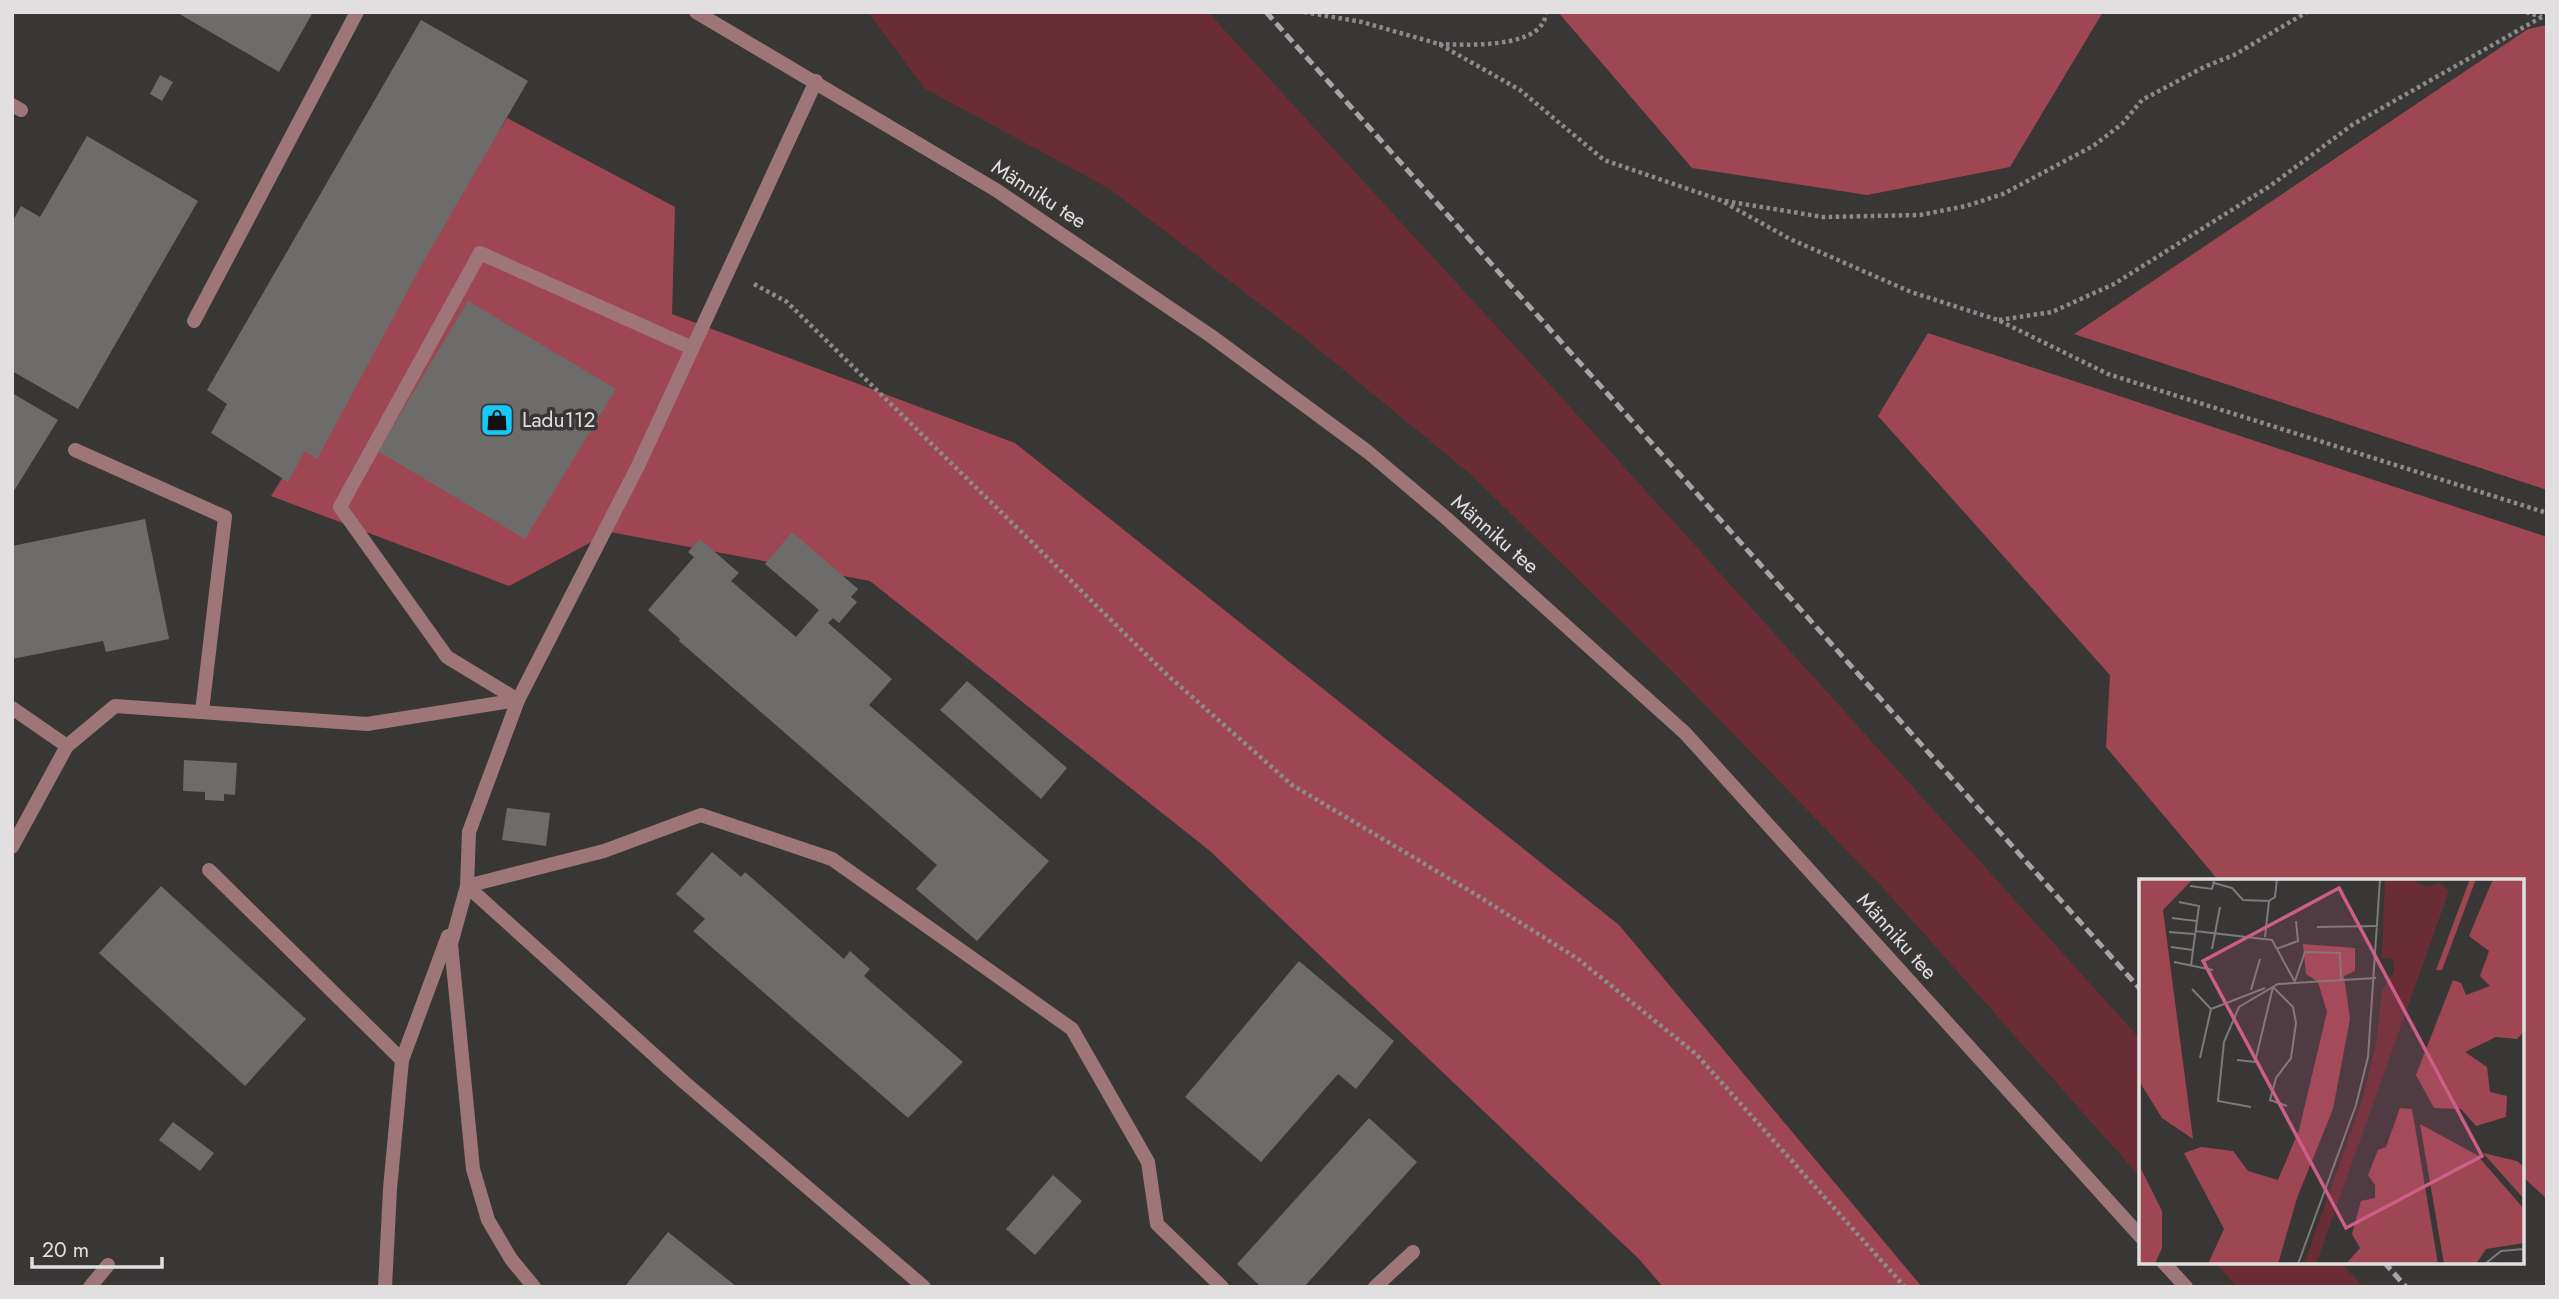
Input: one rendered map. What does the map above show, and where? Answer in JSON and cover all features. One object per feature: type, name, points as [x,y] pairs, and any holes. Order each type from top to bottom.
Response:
[{"type":"street","points":[[194,321],[357,12]]},
{"type":"street","name":"Männiku tee","points":[[696,12],[996,190],[1211,336],[1346,435],[1436,510],[1685,733],[2139,1235]]},
{"type":"street","points":[[534,1287],[512,1259],[488,1220],[472,1169],[451,944],[467,886],[469,832],[518,700],[638,467],[816,81]]},
{"type":"street","points":[[518,700],[447,657],[340,507],[480,253],[692,348]]},
{"type":"street","points":[[75,450],[225,517],[202,711]]},
{"type":"street","points":[[12,847],[67,746],[115,706],[367,724],[518,700]]},
{"type":"street","points":[[12,708],[67,746]]},
{"type":"street","points":[[467,886],[604,851],[701,815],[832,859],[1072,1029],[1148,1162],[1157,1224],[1222,1287]]},
{"type":"street","points":[[209,870],[402,1060]]},
{"type":"street","points":[[385,1287],[390,1189],[402,1060],[467,886]]},
{"type":"street","points":[[467,886],[684,1082],[924,1287]]},
{"type":"street","points":[[1375,1287],[1413,1252]]},
{"type":"street","points":[[2166,1264],[2186,1287]]},
{"type":"street","points":[[90,1287],[108,1265]]},
{"type":"path","points":[[1304,12],[1362,22],[1439,44],[1520,90],[1604,160],[1720,200],[1823,217],[1920,215],[1966,206],[2003,194],[2093,146],[2122,124],[2142,100],[2204,67],[2234,55],[2307,12]]},
{"type":"path","points":[[1439,44],[1482,45],[1525,37],[1542,24],[1546,12]]},
{"type":"path","points":[[2526,12],[2544,15]]},
{"type":"path","points":[[1998,320],[2052,312],[2114,284],[2270,186],[2352,125],[2544,15]]},
{"type":"path","points":[[1720,200],[1790,239],[1899,286],[1998,320],[2108,374],[2547,513]]},
{"type":"path","points":[[728,268],[787,302],[1164,672],[1292,785],[1578,959],[1696,1054],[1906,1287]]},
{"type":"shaded area","points":[[868,12],[1208,12],[1553,388],[2139,1038],[2139,1176],[1886,891],[1675,674],[1468,472],[1307,340],[1110,189],[924,88]]},
{"type":"shaded area","points":[[1558,12],[2103,12],[2010,167],[1867,195],[1692,168]]},
{"type":"shaded area","points":[[2547,25],[2547,490],[2074,334],[2528,29]]},
{"type":"shaded area","points":[[507,118],[675,207],[672,314],[1015,443],[1619,925],[1922,1287],[1663,1287],[1639,1259],[1210,851],[870,581],[610,532],[509,586],[271,496]]},
{"type":"shaded area","points":[[1928,333],[2547,537],[2547,1199],[2524,1178],[2524,879],[2217,879],[2106,747],[2110,675],[1878,416]]},
{"type":"shaded area","points":[[2217,1264],[2343,1264],[2363,1287],[2237,1287]]},
{"type":"building","points":[[176,12],[313,12],[279,72]]},
{"type":"building","points":[[421,20],[528,81],[421,266],[317,459],[305,451],[288,482],[211,433],[227,404],[207,390]]},
{"type":"building","points":[[160,75],[173,82],[162,101],[150,94]]},
{"type":"building","points":[[87,136],[198,201],[78,409],[12,371],[12,222],[21,206],[40,217]]},
{"type":"building","name":"Ladu112","points":[[468,301],[616,389],[525,539],[378,451]]},
{"type":"building","points":[[12,393],[58,420],[12,494]]},
{"type":"building","points":[[145,519],[169,639],[106,652],[103,641],[12,659],[12,546]]},
{"type":"building","points":[[792,532],[858,589],[851,597],[857,602],[839,623],[833,618],[828,623],[892,679],[869,705],[1049,861],[977,941],[916,889],[937,865],[679,641],[680,639],[648,610],[694,557],[688,552],[700,539],[739,573],[731,581],[796,637],[819,610],[765,564]]},
{"type":"building","points":[[967,681],[1067,768],[1041,799],[940,710]]},
{"type":"building","points":[[184,760],[237,763],[235,795],[224,794],[224,801],[205,800],[205,792],[183,791]]},
{"type":"building","points":[[507,808],[550,813],[546,846],[502,840]]},
{"type":"building","points":[[712,852],[741,877],[745,872],[844,959],[850,951],[870,969],[864,976],[963,1062],[908,1118],[693,931],[705,919],[676,894]]},
{"type":"building","points":[[161,886],[306,1019],[245,1086],[99,953]]},
{"type":"building","points":[[1299,961],[1394,1041],[1356,1089],[1338,1074],[1261,1162],[1185,1097]]},
{"type":"building","points":[[1369,1118],[1417,1162],[1304,1287],[1261,1287],[1237,1264]]},
{"type":"building","points":[[173,1122],[214,1153],[200,1171],[159,1140]]},
{"type":"building","points":[[1053,1175],[1082,1201],[1035,1255],[1006,1229]]},
{"type":"building","points":[[668,1232],[737,1287],[628,1287],[626,1285]]},
{"type":"railway","points":[[1266,12],[2139,988]]},
{"type":"railway","points":[[2386,1264],[2406,1287]]},
{"type":"place","name":"Ladu112","points":[[497,420]]}]
